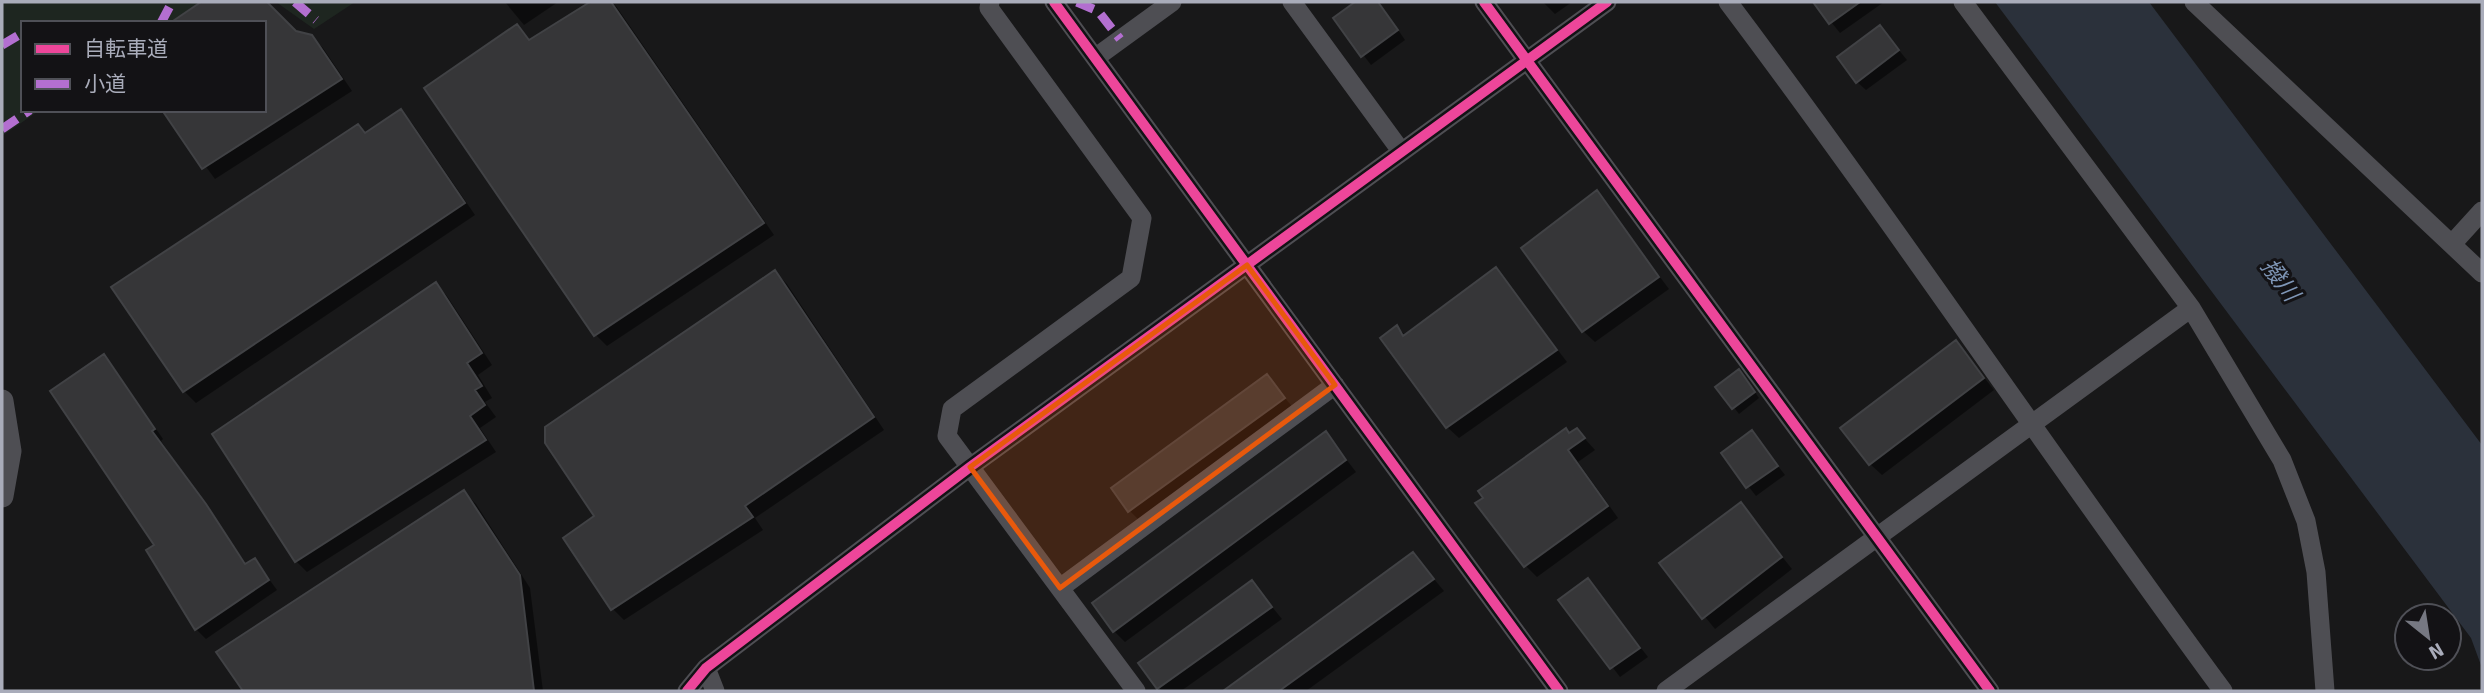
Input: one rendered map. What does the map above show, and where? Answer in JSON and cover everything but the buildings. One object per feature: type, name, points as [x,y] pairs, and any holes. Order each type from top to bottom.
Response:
[{"type":"street","points":[[990,2],[989,8],[1142,218],[1131,278],[952,409],[947,436],[1136,691]]},
{"type":"street","points":[[1054,2],[1559,691]]},
{"type":"street","points":[[1095,58],[1172,2]]},
{"type":"street","points":[[1292,2],[1401,151]]},
{"type":"street","points":[[1484,2],[1990,691]]},
{"type":"street","points":[[687,691],[706,668],[970,467],[1607,2]]},
{"type":"street","points":[[1728,2],[1855,170],[2030,423],[2223,691]]},
{"type":"street","points":[[1963,2],[2191,308],[2282,460],[2306,520],[2316,572],[2325,691]]},
{"type":"street","points":[[2194,2],[2482,273]]},
{"type":"street","points":[[2452,244],[2482,211]]},
{"type":"street","points":[[1666,691],[2191,308]]},
{"type":"street","points":[[1060,588],[1335,385]]},
{"type":"street","points":[[2,401],[10,451],[2,496]]},
{"type":"street","points":[[706,668],[715,691]]},
{"type":"highlighted area","points":[[1247,265],[1335,385],[1060,588],[970,467]]},
{"type":"shaded area","points":[[2,2],[200,2],[172,21],[21,21],[21,112],[37,112],[2,136]]},
{"type":"shaded area","points":[[276,2],[355,2],[314,29]]},
{"type":"water","name":"撥川","points":[[1995,2],[2149,2],[2482,445],[2482,668],[2471,638],[2463,627],[2463,602],[2444,602]]},
{"type":"marked path","points":[[162,21],[172,2]]},
{"type":"marked path","points":[[295,2],[316,20]]},
{"type":"marked path","points":[[1077,2],[1098,11],[1120,39]]},
{"type":"marked path","points":[[2,45],[19,35]]},
{"type":"marked path","points":[[2,129],[27,112]]},
{"type":"cycle path","points":[[1054,2],[1559,691]]},
{"type":"cycle path","points":[[1484,2],[1990,691]]},
{"type":"cycle path","points":[[687,691],[706,668],[970,467],[1607,2]]}]
